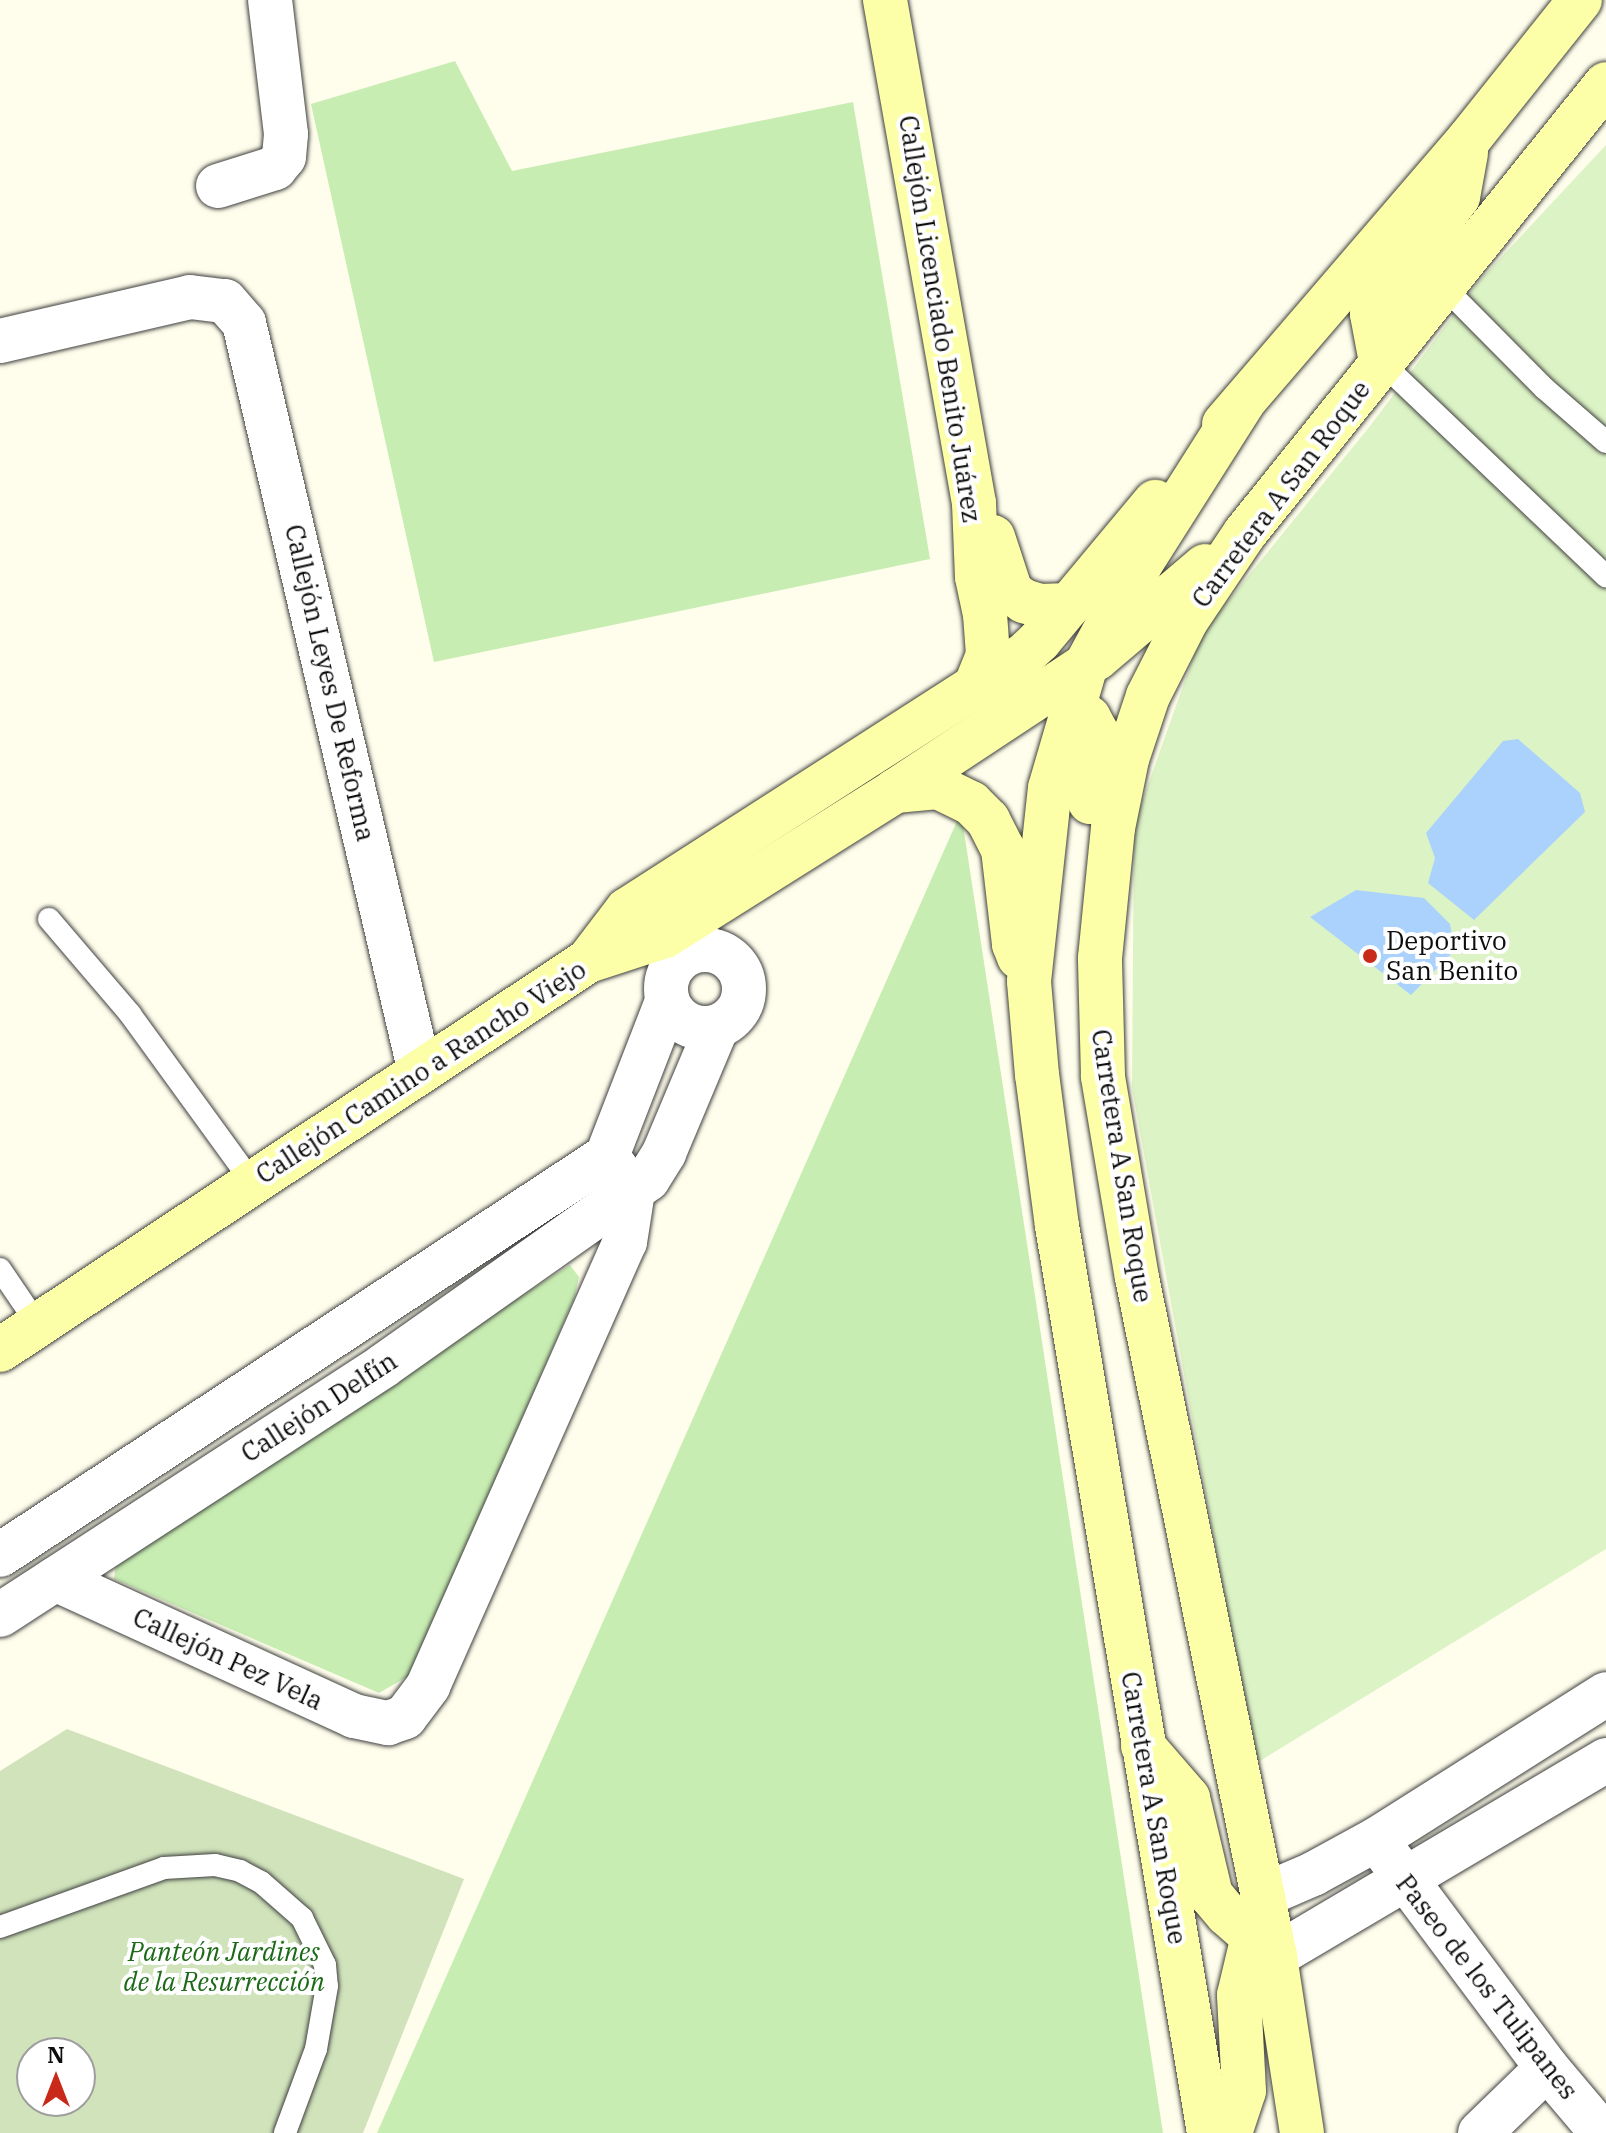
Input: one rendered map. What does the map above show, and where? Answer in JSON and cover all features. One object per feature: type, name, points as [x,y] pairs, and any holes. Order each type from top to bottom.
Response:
[{"type":"main road","name":"Callejón Licenciado Benito Juárez","points":[[885,0],[974,503],[977,577],[985,614],[991,676]]},
{"type":"main road","points":[[588,961],[627,910],[991,676],[1040,640],[1469,139],[1580,0]]},
{"type":"main road","points":[[1441,284],[1606,84]]},
{"type":"main road","points":[[1381,362],[1372,314],[1458,197],[1469,139]]},
{"type":"main road","name":"Carretera A San Roque","points":[[1302,2133],[1124,1208],[1103,1076],[1100,958],[1113,828],[1127,759],[1148,696],[1186,621],[1245,533],[1441,284]]},
{"type":"main road","points":[[1070,695],[1140,565],[1243,403]]},
{"type":"main road","points":[[974,503],[997,545],[1011,592],[1024,601],[1040,606],[1069,605]]},
{"type":"main road","name":"Callejón Camino a Rancho Viejo","points":[[0,1350],[588,961],[672,948],[732,897],[895,791],[1070,695],[1245,533]]},
{"type":"main road","points":[[991,676],[1070,695],[1089,718],[1100,748],[1078,887],[1081,929],[1100,958]]},
{"type":"main road","name":"Carretera A San Roque","points":[[1070,695],[1050,788],[1029,981],[1037,1075],[1057,1226],[1209,2133]]},
{"type":"main road","points":[[895,791],[938,787],[971,803],[988,820],[1003,849],[1014,944],[1029,981]]},
{"type":"main road","points":[[1142,1745],[1188,1798],[1211,1895],[1263,1930],[1239,1995],[1244,2091],[1230,2133]]},
{"type":"street","points":[[218,186],[275,168],[284,157],[286,134],[270,0]]},
{"type":"street","name":"Callejón Leyes De Reforma","points":[[0,341],[171,300],[208,297],[225,301],[237,311],[250,341],[420,1072]]},
{"type":"street","points":[[722,954],[732,897]]},
{"type":"street","points":[[633,1191],[607,1156],[667,1001],[672,948],[722,954],[739,970],[745,992],[736,1014],[717,1027],[701,1029],[686,1025],[667,1001]]},
{"type":"street","name":"Callejón Delfín","points":[[0,1615],[383,1366],[648,1179],[664,1153],[717,1027]]},
{"type":"street","name":"Callejón Delfín","points":[[0,1555],[607,1156]]},
{"type":"street","name":"Callejón Pez Vela","points":[[55,1579],[354,1716],[388,1723],[405,1717],[428,1686],[625,1242],[633,1191]]},
{"type":"street","points":[[1591,1704],[1606,1758],[1403,1879],[1263,1930],[1313,1874],[1377,1839],[1591,1704]]},
{"type":"street","name":"Paseo de los Tulipanes","points":[[1377,1839],[1403,1879],[1547,2068],[1602,2133]]},
{"type":"street","points":[[1480,2133],[1547,2068]]},
{"type":"lane","points":[[1441,284],[1544,388],[1606,442]]},
{"type":"lane","points":[[1381,362],[1606,576]]},
{"type":"lane","points":[[49,919],[130,1014],[253,1183]]},
{"type":"lane","points":[[0,1269],[38,1325]]},
{"type":"lane","points":[[0,1927],[164,1868],[215,1865],[240,1871],[261,1882],[302,1918],[325,1965],[327,1986],[316,2049],[285,2133]]},
{"type":"green space","points":[[455,61],[512,171],[853,102],[930,559],[434,662],[311,104]]},
{"type":"green space","name":"Deportivo San Benito","points":[[1606,145],[1606,1549],[1255,1764],[1132,1088],[1134,824],[1202,633],[1370,426],[1479,281]]},
{"type":"green space","points":[[961,812],[1163,2133],[377,2133]]},
{"type":"green space","points":[[570,1265],[579,1277],[574,1299],[410,1675],[379,1693],[114,1579],[117,1557],[125,1548]]},
{"type":"green space","name":"Panteón Jardines de la Resurrección","points":[[67,1729],[464,1879],[363,2133],[0,2133],[0,1771]]},
{"type":"water","points":[[1518,739],[1580,793],[1585,812],[1474,920],[1428,883],[1435,858],[1426,833],[1503,741]]},
{"type":"water","points":[[1356,890],[1424,898],[1450,924],[1455,950],[1411,995],[1310,917]]},
{"type":"place","name":"Deportivo San Benito","points":[[1370,956]]}]
